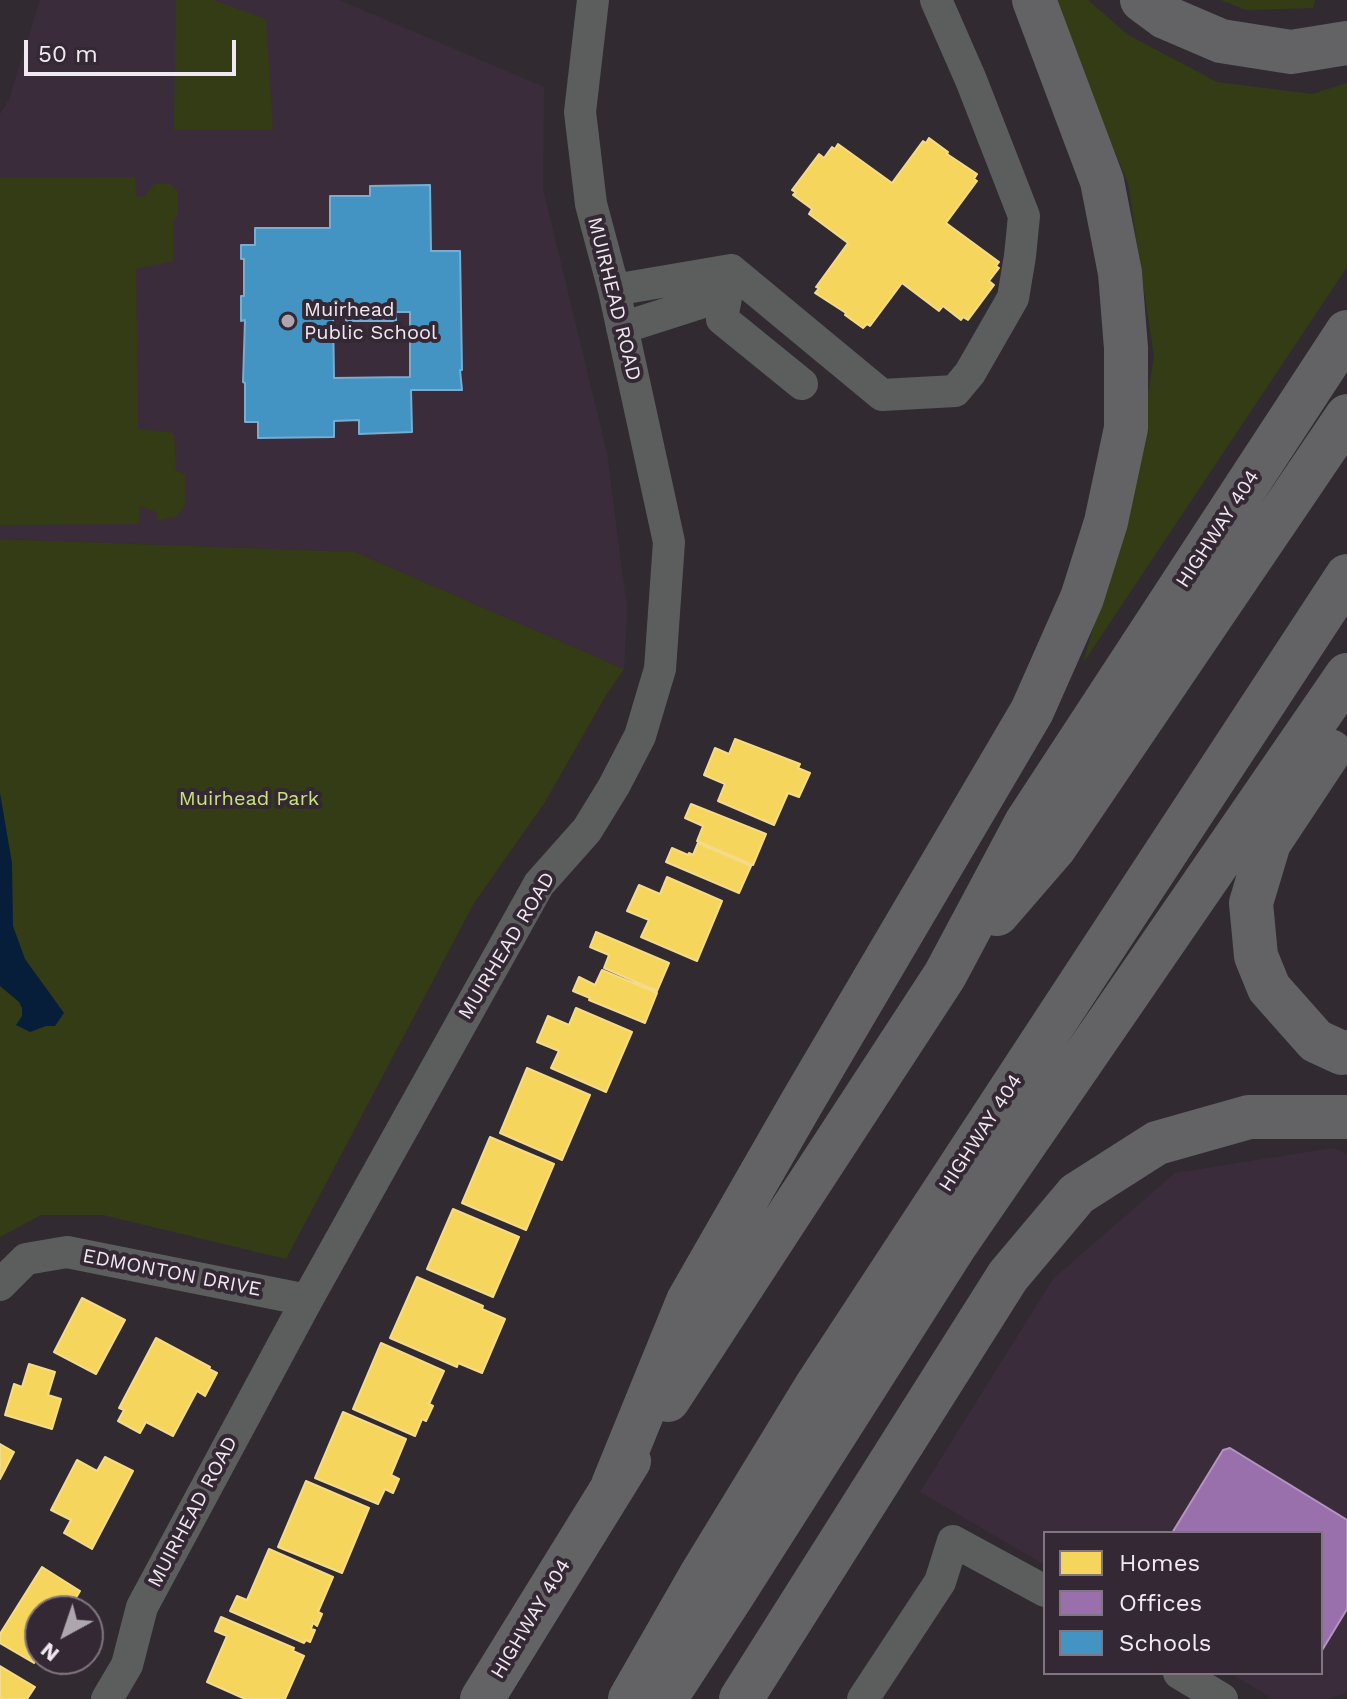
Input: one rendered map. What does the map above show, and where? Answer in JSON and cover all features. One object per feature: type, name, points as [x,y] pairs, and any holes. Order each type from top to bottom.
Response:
[{"type":"highway","points":[[613,1485],[688,1301],[1032,711],[1082,598],[1106,522],[1126,428],[1126,348],[1120,273],[1102,181],[1034,0]]},
{"type":"highway","points":[[1142,0],[1165,17],[1221,41],[1291,52],[1347,43]]},
{"type":"highway","name":"HIGHWAY 404","points":[[482,1699],[613,1485],[945,975],[1026,823],[1347,332]]},
{"type":"highway","name":"HIGHWAY 404","points":[[945,975],[1055,847],[1347,416]]},
{"type":"highway","name":"HIGHWAY 404","points":[[630,1699],[701,1575],[817,1385],[1347,576]]},
{"type":"highway","points":[[665,1699],[956,1244],[1347,675]]},
{"type":"highway","points":[[1345,1053],[1316,1041],[1269,988],[1256,956],[1251,903],[1269,843],[1347,726]]},
{"type":"highway","points":[[741,1699],[1008,1276],[1077,1194],[1157,1143],[1249,1117],[1346,1117]]},
{"type":"street","name":"MUIRHEAD ROAD","points":[[107,1699],[127,1665],[142,1607],[307,1300],[539,884],[587,830],[614,786],[640,736],[660,669],[669,542],[614,290],[591,204],[580,112],[593,0]]},
{"type":"street","points":[[614,290],[731,270],[882,395],[955,391],[970,373],[1013,298],[1024,216],[936,0]]},
{"type":"street","points":[[622,328],[700,303],[731,270]]},
{"type":"street","points":[[731,270],[722,319],[802,384]]},
{"type":"street","name":"EDMONTON DRIVE","points":[[0,1285],[26,1259],[67,1252],[307,1300]]},
{"type":"street","points":[[863,1699],[940,1582],[953,1541],[1043,1590]]},
{"type":"street","points":[[1182,1675],[1222,1699]]},
{"type":"shaded area","name":"Muirhead Public School","points":[[40,0],[339,0],[544,87],[543,189],[607,453],[627,608],[624,669],[355,552],[0,539],[0,114],[9,99]]},
{"type":"shaded area","points":[[1333,1148],[1347,1154],[1347,1693],[1326,1699],[1274,1699],[1233,1675],[1323,1675],[1323,1531],[1043,1531],[1043,1564],[920,1492],[1053,1279],[1175,1173]]},
{"type":"green space","points":[[176,0],[213,0],[266,19],[273,130],[174,130]]},
{"type":"green space","points":[[1052,0],[1088,0],[1128,35],[1217,82],[1312,94],[1347,83],[1347,267],[1083,663],[1132,491],[1154,357],[1128,183]]},
{"type":"green space","points":[[1221,0],[1315,0],[1313,8],[1246,10]]},
{"type":"green space","points":[[135,177],[136,197],[145,196],[154,184],[170,184],[178,191],[178,214],[173,221],[173,261],[136,269],[138,429],[174,433],[176,471],[185,474],[185,506],[175,517],[158,521],[156,512],[139,506],[139,524],[0,525],[0,178]]},
{"type":"green space","name":"Muirhead Park","points":[[0,539],[355,552],[624,669],[545,802],[474,903],[286,1259],[103,1215],[41,1215],[0,1237]]},
{"type":"water","points":[[0,793],[12,863],[13,926],[25,959],[64,1013],[55,1026],[30,1032],[16,1025],[22,1016],[22,1008],[0,986]]},
{"type":"building: Homes","points":[[929,138],[977,174],[974,179],[977,181],[946,223],[999,262],[996,266],[999,268],[989,281],[994,285],[968,320],[963,317],[961,320],[943,306],[939,311],[902,283],[870,326],[867,324],[863,328],[815,293],[819,288],[816,287],[848,243],[809,214],[812,209],[793,195],[796,192],[792,190],[819,154],[824,158],[838,144],[892,183],[923,141],[926,143]]},
{"type":"building: Homes","points":[[735,739],[800,764],[798,768],[810,773],[799,797],[788,793],[774,825],[718,801],[725,784],[704,775],[715,748],[729,754]]},
{"type":"building: Homes","points":[[691,804],[766,834],[753,865],[697,841],[703,826],[685,818]]},
{"type":"building: Homes","points":[[698,843],[751,866],[739,893],[666,862],[672,848],[693,855]]},
{"type":"building: Homes","points":[[667,877],[722,901],[697,961],[641,937],[649,920],[627,911],[639,885],[660,894]]},
{"type":"building: Homes","points":[[596,932],[669,963],[657,991],[604,968],[609,955],[590,947]]},
{"type":"building: Homes","points":[[602,970],[657,993],[645,1023],[573,991],[579,977],[595,985]]},
{"type":"building: Homes","points":[[576,1008],[632,1032],[606,1092],[551,1068],[559,1051],[537,1042],[548,1016],[569,1025]]},
{"type":"building: Homes","points":[[527,1068],[590,1095],[562,1160],[500,1133]]},
{"type":"building: Homes","points":[[490,1137],[554,1164],[526,1230],[462,1203]]},
{"type":"building: Homes","points":[[453,1209],[519,1237],[493,1297],[427,1269]]},
{"type":"building: Homes","points":[[417,1277],[505,1319],[482,1373],[458,1363],[457,1367],[390,1338]]},
{"type":"building: Homes","points":[[82,1298],[125,1320],[96,1374],[54,1352]]},
{"type":"building: Homes","points":[[156,1338],[217,1373],[205,1396],[197,1391],[173,1436],[146,1422],[140,1433],[118,1421],[124,1410],[119,1408]]},
{"type":"building: Homes","points":[[381,1343],[444,1371],[429,1404],[433,1406],[426,1421],[422,1419],[415,1436],[353,1409]]},
{"type":"building: Homes","points":[[29,1364],[55,1372],[48,1395],[61,1399],[52,1429],[5,1415],[14,1384],[22,1387]]},
{"type":"building: Homes","points":[[343,1412],[406,1439],[391,1475],[399,1479],[393,1493],[385,1489],[378,1504],[315,1478]]},
{"type":"building: Homes","points":[[0,1444],[14,1452],[0,1479]]},
{"type":"building: Homes","points":[[105,1457],[133,1471],[92,1549],[64,1533],[71,1520],[51,1510],[77,1460],[97,1471]]},
{"type":"building: Homes","points":[[306,1481],[369,1508],[342,1573],[278,1547]]},
{"type":"building: Homes","points":[[269,1549],[333,1577],[318,1612],[322,1614],[317,1626],[313,1623],[311,1629],[315,1630],[310,1642],[306,1640],[304,1643],[230,1611],[237,1596],[247,1600]]},
{"type":"building: Homes","points":[[42,1567],[80,1591],[78,1595],[24,1595]]},
{"type":"building: Homes","points":[[24,1596],[24,1657],[0,1643],[0,1634]]},
{"type":"building: Homes","points":[[221,1617],[294,1648],[293,1651],[304,1656],[285,1699],[245,1699],[207,1682],[227,1636],[215,1631]]},
{"type":"building: Homes","points":[[0,1666],[35,1687],[27,1699],[0,1699]]},
{"type":"building: Offices","points":[[1230,1448],[1347,1520],[1347,1609],[1323,1649],[1323,1531],[1173,1531],[1223,1450]]},
{"type":"building: Schools","points":[[430,185],[431,251],[460,251],[462,390],[411,390],[412,432],[359,434],[359,420],[334,421],[334,437],[258,438],[258,422],[245,422],[245,320],[241,321],[244,259],[241,259],[241,245],[255,245],[255,228],[330,228],[330,196],[370,196],[370,186]],"holes":[[[396,312],[410,312],[410,377],[334,378],[333,314],[346,314],[346,321],[396,321]]]},
{"type":"place","name":"Muirhead Public School","points":[[288,321]]}]
